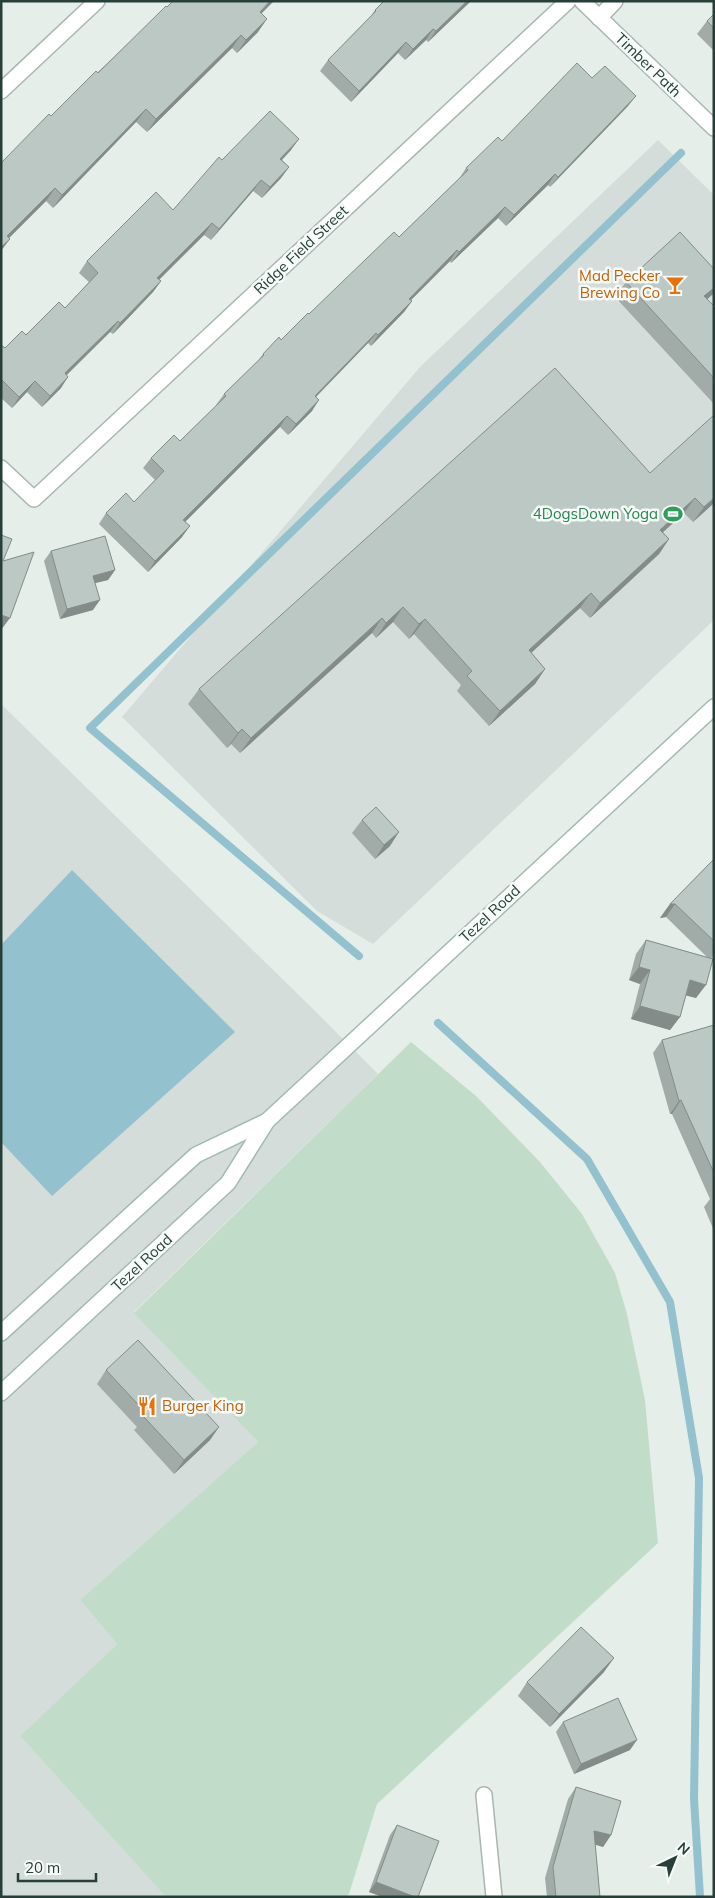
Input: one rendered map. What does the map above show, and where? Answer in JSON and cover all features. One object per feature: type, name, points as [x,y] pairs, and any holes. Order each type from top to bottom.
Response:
[{"type":"main road","points":[[1,91],[97,1]]},
{"type":"main road","name":"Ridge Field Street","points":[[1,468],[34,499],[568,1]]},
{"type":"main road","name":"Timber Path","points":[[582,1],[714,128]]},
{"type":"main road","points":[[599,18],[615,1]]},
{"type":"main road","name":"Tezel Road","points":[[1,1393],[228,1183],[267,1121],[714,707]]},
{"type":"main road","name":"Tezel Road","points":[[1,1333],[196,1155],[267,1121]]},
{"type":"main road","points":[[484,1795],[494,1897]]},
{"type":"shaded area","points":[[658,140],[714,195],[714,620],[373,944],[317,911],[122,717],[420,367]]},
{"type":"shaded area","points":[[1,704],[378,1074],[134,1312],[258,1442],[80,1600],[117,1644],[20,1736],[166,1897],[1,1897]]},
{"type":"green space","points":[[411,1042],[476,1096],[540,1162],[582,1214],[615,1273],[627,1314],[645,1400],[658,1543],[377,1804],[349,1894],[346,1897],[166,1897],[20,1736],[117,1644],[80,1600],[258,1442],[134,1313]]},
{"type":"water","points":[[72,870],[235,1032],[52,1196],[1,1142],[1,945]]},
{"type":"building","points":[[173,1],[270,1],[260,12],[267,19],[246,40],[241,35],[156,119],[146,109],[62,195],[55,188],[7,236],[10,239],[1,247],[1,163],[49,114],[51,116],[96,71],[98,73]]},
{"type":"building","points":[[384,1],[467,1],[436,31],[433,29],[413,49],[406,42],[359,91],[328,60]]},
{"type":"building","points":[[714,14],[714,28],[707,21]]},
{"type":"building","points":[[577,63],[592,78],[605,66],[636,96],[558,177],[555,174],[514,215],[505,207],[459,252],[457,250],[409,299],[412,301],[378,335],[376,333],[315,396],[319,400],[296,424],[287,416],[183,520],[190,526],[155,561],[106,513],[126,493],[134,502],[164,471],[151,458],[174,435],[180,441],[226,396],[224,394],[264,355],[279,337],[281,340],[394,232],[399,237],[468,170],[466,168],[498,137],[502,141]]},
{"type":"building","points":[[270,111],[299,139],[280,159],[289,167],[270,187],[261,180],[219,229],[212,223],[157,278],[161,281],[120,323],[118,321],[65,373],[68,377],[50,396],[35,381],[19,397],[1,379],[1,345],[5,348],[22,331],[26,335],[59,302],[65,308],[98,273],[87,261],[156,192],[173,210],[219,157],[222,160]]},
{"type":"building","points":[[680,232],[714,269],[714,288],[704,296],[714,306],[714,378],[626,282]]},
{"type":"building","points":[[555,368],[650,473],[714,415],[714,498],[704,507],[695,498],[660,530],[669,539],[600,603],[591,593],[529,650],[545,669],[500,711],[467,676],[472,671],[425,619],[419,624],[403,607],[386,623],[382,618],[251,738],[242,729],[238,733],[199,689]]},
{"type":"building","points":[[1,535],[12,539],[3,561],[34,552],[10,618],[1,615]]},
{"type":"building","points":[[105,536],[115,570],[93,576],[100,600],[67,609],[51,551]]},
{"type":"building","points":[[376,807],[399,832],[384,845],[362,820]]},
{"type":"building","points":[[714,859],[714,941],[675,904],[670,904]]},
{"type":"building","points":[[646,940],[713,959],[706,985],[690,980],[680,1017],[640,1006],[650,970],[639,967]]},
{"type":"building","points":[[714,1025],[714,1173],[681,1100],[679,1101],[662,1040]]},
{"type":"building","name":"Burger King","points":[[138,1340],[219,1427],[184,1460],[144,1417],[147,1414],[106,1370]]},
{"type":"building","points":[[581,1627],[614,1658],[559,1714],[527,1682]]},
{"type":"building","points":[[618,1698],[637,1740],[581,1764],[563,1722]]},
{"type":"building","points":[[576,1787],[621,1801],[611,1835],[594,1831],[600,1897],[556,1897],[553,1867]]},
{"type":"building","points":[[397,1825],[439,1841],[418,1897],[376,1882]]},
{"type":"waterway","points":[[359,956],[90,728],[681,153]]},
{"type":"waterway","points":[[438,1023],[587,1159],[670,1302],[699,1478],[694,1799],[700,1897]]},
{"type":"place","name":"Mad Pecker Brewing Co","points":[[675,285]]},
{"type":"place","name":"4DogsDown Yoga","points":[[673,514]]},
{"type":"place","name":"Burger King","points":[[147,1406]]}]
